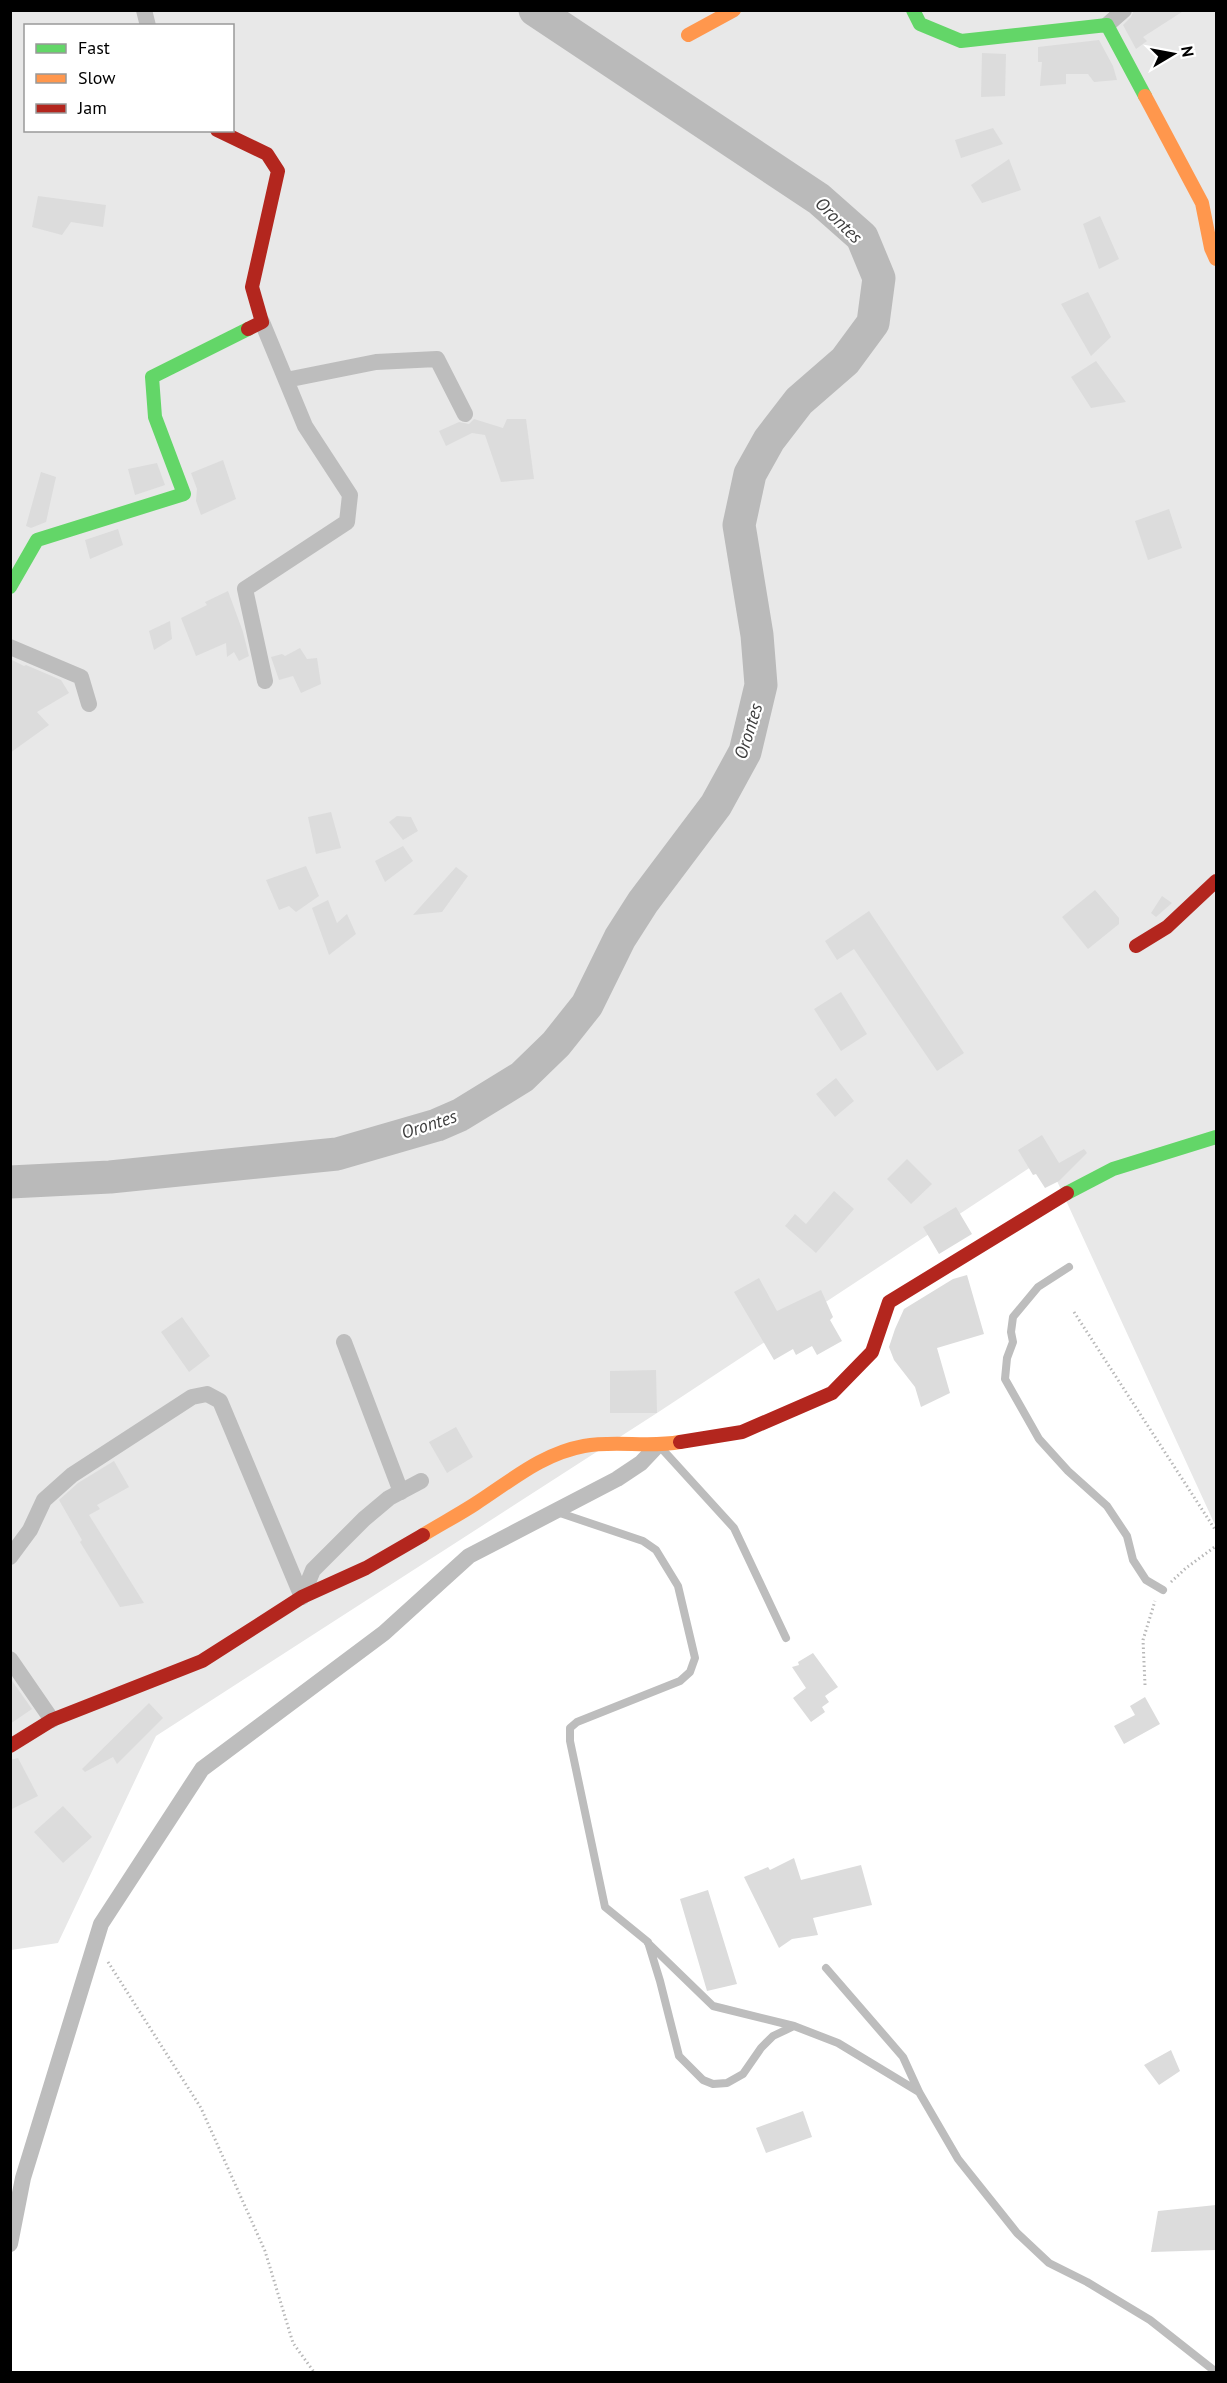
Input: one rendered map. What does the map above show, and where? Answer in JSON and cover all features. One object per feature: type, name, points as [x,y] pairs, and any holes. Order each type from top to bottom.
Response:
[{"type":"street","points":[[688,35],[734,10]]},
{"type":"street","points":[[913,10],[920,24],[961,41],[1107,25],[1124,10]]},
{"type":"street","points":[[1107,25],[1202,202],[1211,248],[1216,259]]},
{"type":"street","points":[[220,132],[267,154],[278,171],[252,287],[262,322],[305,426],[350,495],[347,522],[245,590],[265,681]]},
{"type":"street","points":[[10,587],[37,540],[184,494],[155,417],[152,377],[262,322]]},
{"type":"street","points":[[286,380],[376,362],[437,359],[465,414]]},
{"type":"street","points":[[10,647],[81,677],[89,704]]},
{"type":"street","points":[[1136,946],[1167,927],[1216,881]]},
{"type":"street","points":[[10,1746],[52,1720],[202,1661],[302,1597],[384,1557],[474,1505],[548,1456],[583,1446],[614,1442],[658,1446],[742,1432],[832,1394],[872,1352],[889,1302],[1053,1200],[1113,1169],[1216,1137]]},
{"type":"street","points":[[344,1341],[401,1492]]},
{"type":"street","points":[[10,1557],[30,1530],[44,1500],[72,1475],[192,1397],[207,1394],[220,1401],[302,1597]]},
{"type":"street","points":[[10,2244],[23,2178],[101,1924],[202,1769],[384,1633],[469,1556],[617,1479],[641,1463],[658,1446]]},
{"type":"street","points":[[302,1597],[313,1570],[364,1519],[390,1498],[421,1481]]},
{"type":"street","points":[[10,1659],[52,1720]]},
{"type":"lane","points":[[1069,1267],[1038,1287],[1013,1317],[1012,1342],[1007,1358],[1005,1379],[1039,1439],[1068,1471],[1107,1506],[1127,1536],[1133,1560],[1146,1580],[1164,1590]]},
{"type":"lane","points":[[658,1446],[735,1528],[786,1638]]},
{"type":"lane","points":[[554,1512],[643,1541],[657,1550],[678,1586],[695,1658],[690,1672],[680,1681],[578,1722],[570,1728],[570,1742],[605,1906],[648,1942],[713,2006],[794,2026],[838,2043],[919,2092]]},
{"type":"lane","points":[[648,1942],[679,2056],[703,2080],[714,2084],[727,2083],[743,2074],[761,2048],[773,2036],[794,2026]]},
{"type":"lane","points":[[826,1968],[903,2057],[919,2092],[958,2160],[1017,2233],[1049,2263],[1087,2282],[1150,2320],[1216,2372]]},
{"type":"path","points":[[1074,1312],[1216,1531]]},
{"type":"path","points":[[1145,1685],[1143,1640],[1157,1596],[1186,1568],[1216,1546]]},
{"type":"path","points":[[96,1943],[201,2108],[265,2251],[293,2343],[314,2373]]},
{"type":"shaded area","points":[[11,11],[1216,11],[1216,1527],[1046,1157],[657,1413],[156,1736],[58,1943],[11,1950]]},
{"type":"building","points":[[1134,10],[1185,10],[1143,37],[1147,41],[1136,49],[1123,25]]},
{"type":"building","points":[[1099,40],[1113,66],[1117,80],[1094,82],[1088,74],[1066,74],[1066,84],[1040,86],[1042,62],[1038,62],[1038,47]]},
{"type":"building","points":[[982,53],[1006,54],[1005,96],[981,97]]},
{"type":"building","points":[[993,128],[1003,144],[961,158],[955,140]]},
{"type":"building","points":[[1009,159],[1021,190],[982,203],[971,185]]},
{"type":"building","points":[[38,196],[106,205],[103,227],[71,222],[62,235],[32,227]]},
{"type":"building","points":[[1100,216],[1119,259],[1099,269],[1083,224]]},
{"type":"building","points":[[1088,292],[1111,337],[1091,356],[1061,304]]},
{"type":"building","points":[[1096,361],[1126,402],[1091,408],[1071,377]]},
{"type":"building","points":[[474,419],[503,428],[507,419],[526,419],[534,479],[501,482],[485,435],[472,433],[446,446],[439,431],[459,422],[469,424]]},
{"type":"building","points":[[223,460],[236,499],[201,515],[196,501],[197,489],[191,473]]},
{"type":"building","points":[[157,463],[165,485],[135,495],[128,469]]},
{"type":"building","points":[[41,472],[56,477],[46,522],[31,528],[26,526]]},
{"type":"building","points":[[1169,509],[1182,548],[1148,560],[1135,521]]},
{"type":"building","points":[[118,529],[123,545],[90,559],[85,540]]},
{"type":"building","points":[[228,591],[249,656],[239,661],[234,652],[227,657],[226,643],[196,656],[181,618],[207,605],[205,602]]},
{"type":"building","points":[[170,621],[172,639],[154,650],[149,631]]},
{"type":"building","points":[[300,648],[307,659],[317,658],[321,684],[301,693],[293,676],[279,680],[271,657],[282,654],[285,656]]},
{"type":"building","points":[[10,659],[61,680],[69,693],[37,712],[49,725],[10,753]]},
{"type":"building","points":[[331,812],[341,848],[316,854],[308,817]]},
{"type":"building","points":[[397,816],[411,817],[418,831],[403,840],[389,822]]},
{"type":"building","points":[[403,846],[413,861],[385,882],[375,861]]},
{"type":"building","points":[[306,866],[319,896],[296,912],[289,906],[279,910],[266,880]]},
{"type":"building","points":[[456,867],[468,876],[442,912],[413,915]]},
{"type":"building","points":[[1095,890],[1119,918],[1119,924],[1088,949],[1062,917]]},
{"type":"building","points":[[1162,896],[1172,903],[1156,917],[1151,913]]},
{"type":"building","points":[[328,900],[337,923],[347,914],[356,934],[329,955],[312,908]]},
{"type":"building","points":[[869,911],[964,1053],[937,1071],[854,949],[837,960],[825,941]]},
{"type":"building","points":[[841,992],[867,1034],[841,1051],[814,1009]]},
{"type":"building","points":[[836,1078],[854,1101],[835,1117],[816,1094]]},
{"type":"building","points":[[1042,1135],[1059,1163],[1084,1149],[1087,1153],[1059,1181],[1045,1188],[1036,1174],[1033,1175],[1018,1150]]},
{"type":"building","points":[[907,1159],[932,1184],[911,1204],[887,1179]]},
{"type":"building","points":[[834,1191],[854,1209],[816,1253],[785,1226],[795,1214],[806,1224]]},
{"type":"building","points":[[956,1207],[972,1234],[939,1254],[923,1227]]},
{"type":"building","points":[[967,1275],[984,1334],[937,1348],[950,1393],[921,1407],[915,1387],[894,1360],[889,1347],[895,1329],[904,1309],[953,1279]]},
{"type":"building","points":[[759,1278],[777,1311],[821,1290],[833,1317],[830,1320],[842,1341],[817,1355],[812,1346],[796,1355],[793,1349],[774,1360],[734,1292]]},
{"type":"building","points":[[182,1317],[210,1356],[189,1372],[161,1332]]},
{"type":"building","points":[[656,1370],[657,1413],[610,1413],[610,1371]]},
{"type":"building","points":[[456,1427],[473,1457],[447,1473],[429,1442]]},
{"type":"building","points":[[114,1461],[129,1487],[97,1505],[100,1509],[89,1515],[144,1603],[120,1607],[80,1542],[82,1540],[59,1500],[78,1483]]},
{"type":"building","points":[[813,1653],[838,1687],[825,1696],[829,1702],[822,1707],[825,1712],[811,1722],[793,1698],[806,1688],[792,1667],[799,1665],[798,1662]]},
{"type":"building","points":[[10,1678],[32,1709],[10,1724]]},
{"type":"building","points":[[1145,1697],[1160,1724],[1124,1744],[1114,1726],[1135,1715],[1130,1706]]},
{"type":"building","points":[[149,1703],[163,1718],[117,1764],[113,1757],[85,1772],[82,1769]]},
{"type":"building","points":[[18,1758],[38,1796],[10,1810],[10,1760]]},
{"type":"building","points":[[63,1806],[92,1837],[63,1863],[34,1832]]},
{"type":"building","points":[[794,1858],[801,1880],[861,1865],[872,1905],[813,1918],[818,1935],[792,1939],[779,1948],[744,1877],[768,1867],[770,1870]]},
{"type":"building","points":[[708,1890],[737,1984],[707,1991],[680,1899]]},
{"type":"building","points":[[1171,2050],[1180,2071],[1159,2085],[1144,2065]]},
{"type":"building","points":[[803,2111],[812,2137],[766,2153],[756,2128]]},
{"type":"building","points":[[1216,2205],[1216,2250],[1151,2252],[1158,2211]]},
{"type":"waterway","name":"Orontes","points":[[10,1182],[110,1177],[337,1154],[437,1125],[460,1115],[522,1077],[556,1044],[587,1005],[620,938],[643,902],[716,805],[745,752],[761,685],[757,635],[739,525],[750,474],[769,440],[799,401],[845,361],[873,323],[879,278],[862,237],[819,199],[535,10]]},
{"type":"traffic: fast","points":[[913,10],[920,24],[961,41],[1107,25],[1145,96]]},
{"type":"traffic: fast","points":[[10,587],[37,540],[184,494],[155,417],[152,377],[248,329]]},
{"type":"traffic: fast","points":[[1067,1193],[1113,1169],[1216,1137]]},
{"type":"traffic: slow","points":[[688,35],[734,10]]},
{"type":"traffic: slow","points":[[1145,96],[1202,203],[1211,248],[1216,259]]},
{"type":"traffic: slow","points":[[423,1535],[469,1508],[527,1469],[554,1455],[596,1444],[680,1442]]},
{"type":"traffic: jam","points":[[221,132],[267,154],[278,171],[252,287],[262,322],[248,329]]},
{"type":"traffic: jam","points":[[1136,946],[1167,927],[1216,881]]},
{"type":"traffic: jam","points":[[680,1442],[742,1432],[832,1393],[872,1352],[889,1302],[1067,1193]]},
{"type":"traffic: jam","points":[[10,1746],[52,1720],[202,1661],[302,1597],[366,1568],[423,1535]]}]
